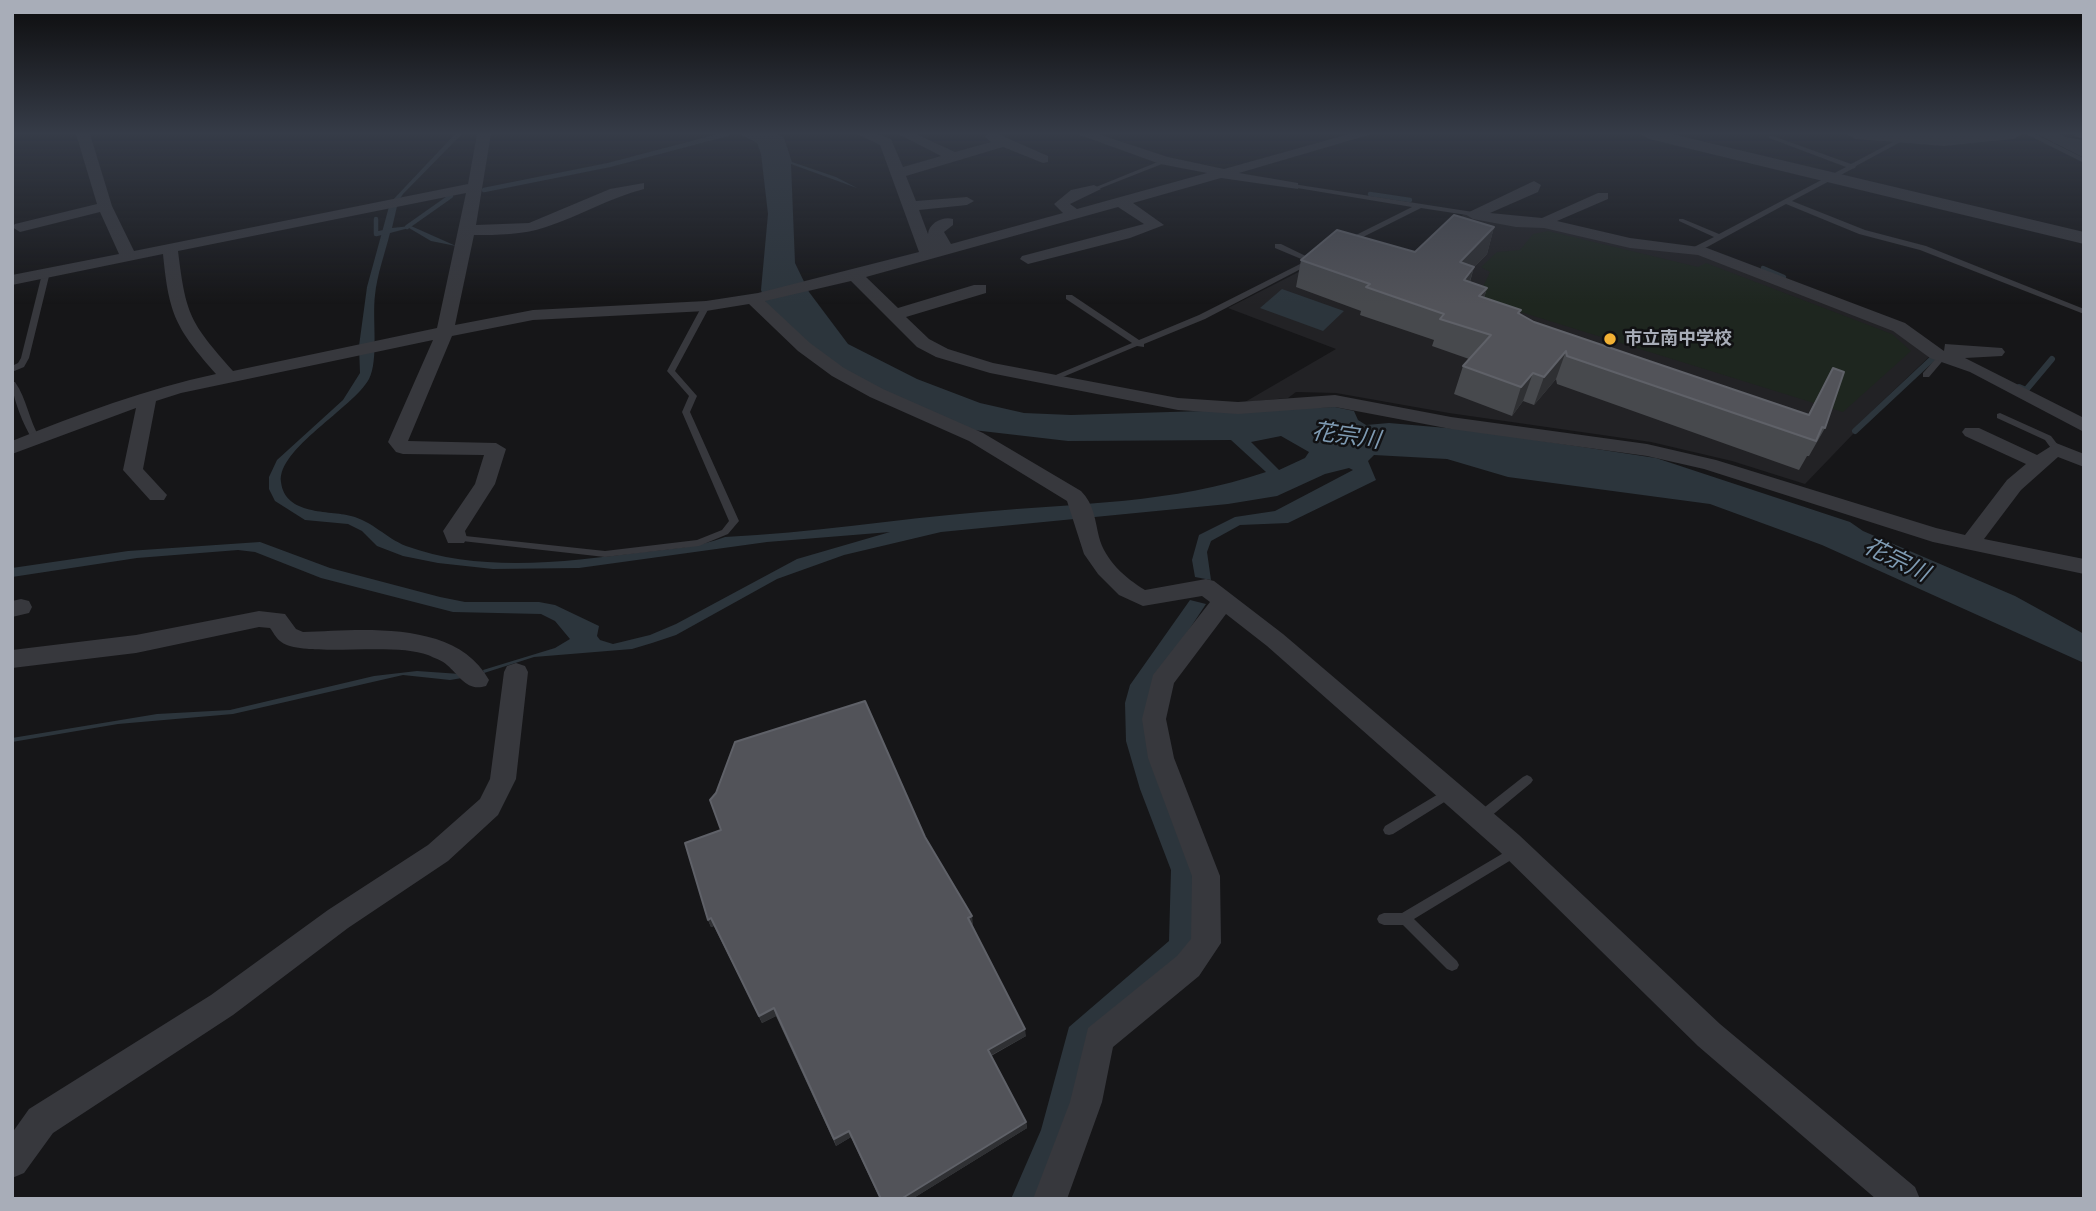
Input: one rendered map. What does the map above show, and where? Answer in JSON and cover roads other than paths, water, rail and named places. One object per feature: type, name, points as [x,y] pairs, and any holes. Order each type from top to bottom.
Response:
[{"type":"street","points":[[100,191],[128,256]]},
{"type":"street","points":[[12,280],[458,191]]},
{"type":"street","points":[[456,538],[454,531],[485,484],[496,449],[403,448],[398,442],[427,379],[444,332],[468,230],[474,191]]},
{"type":"street","points":[[468,230],[530,226],[547,222],[603,195],[621,191]]},
{"type":"street","points":[[905,191],[928,254]]},
{"type":"street","points":[[1074,214],[1061,204],[1076,193],[1087,191]]},
{"type":"street","points":[[12,448],[147,398],[228,376],[533,315],[706,306],[755,298],[855,275],[1162,191]]},
{"type":"street","points":[[1473,214],[1529,191]]},
{"type":"street","points":[[1885,191],[2084,238]]},
{"type":"street","points":[[1548,224],[1550,218],[1603,196]]},
{"type":"street","points":[[910,206],[967,201]]},
{"type":"street","points":[[1028,259],[1104,239],[1120,239],[1156,225],[1121,202]]},
{"type":"street","points":[[20,227],[105,206]]},
{"type":"street","points":[[1473,214],[1516,222],[1548,224],[1630,243],[1695,250],[1899,327],[1942,358],[1976,368],[2081,418]]},
{"type":"street","points":[[948,222],[936,230],[936,237],[948,249]]},
{"type":"street","points":[[170,247],[176,302],[189,332],[228,376]]},
{"type":"street","points":[[820,283],[829,259]]},
{"type":"street","points":[[855,275],[922,343],[942,353],[990,368],[1178,404],[1238,408],[1335,401],[1451,423],[1647,450],[1709,464],[1969,544],[2084,567]]},
{"type":"street","points":[[894,315],[980,289]]},
{"type":"street","points":[[755,298],[799,343],[834,370],[897,405],[946,423],[1053,482],[1078,499],[1091,546],[1107,570],[1135,594],[1143,598],[1206,587],[1275,640],[1517,850],[1709,1035],[1903,1199]]},
{"type":"street","points":[[1899,327],[1916,326],[1962,353],[1996,352]]},
{"type":"street","points":[[147,398],[133,470],[157,495]]},
{"type":"street","points":[[1972,432],[2039,463]]},
{"type":"street","points":[[1969,544],[2014,485],[2056,449],[2084,461]]},
{"type":"street","points":[[1050,1199],[1086,1102],[1099,1039],[1188,966],[1206,943],[1206,876],[1161,758],[1154,719],[1162,681],[1224,600]]},
{"type":"street","points":[[12,659],[136,644],[259,619],[277,620],[288,635],[300,641],[351,639],[423,644],[453,656],[477,680]]},
{"type":"street","points":[[12,1161],[41,1121],[222,1005],[338,919],[438,853],[489,807],[503,779],[516,672]]},
{"type":"lane","points":[[1323,191],[1473,214]]},
{"type":"lane","points":[[1695,250],[1810,191]]},
{"type":"lane","points":[[1788,202],[1862,232],[1923,248],[2084,312]]},
{"type":"lane","points":[[1336,248],[1421,205]]},
{"type":"lane","points":[[1681,220],[1720,237]]},
{"type":"lane","points":[[1278,246],[1312,261]]},
{"type":"lane","points":[[1055,377],[1140,345],[1202,317],[1324,255]]},
{"type":"lane","points":[[12,370],[25,358],[46,272]]},
{"type":"lane","points":[[1069,296],[1140,345]]},
{"type":"lane","points":[[456,538],[605,554],[699,543],[729,529],[734,521],[686,412],[692,396],[671,372],[706,306]]},
{"type":"lane","points":[[1926,375],[1942,358]]},
{"type":"lane","points":[[12,384],[21,399],[22,414],[36,439]]},
{"type":"lane","points":[[2000,416],[2048,438],[2056,449]]},
{"type":"lane","points":[[1480,818],[1527,780]]},
{"type":"lane","points":[[1389,830],[1450,792]]},
{"type":"lane","points":[[1408,919],[1407,916],[1414,911],[1517,850]]},
{"type":"lane","points":[[1384,919],[1408,919],[1452,965]]},
{"type":"water","name":"花宗川","points":[[402,191],[406,191],[398,202],[392,228],[411,226],[456,246],[431,241],[409,228],[390,233],[376,287],[374,361],[369,379],[348,403],[291,456],[283,469],[281,482],[284,493],[299,506],[359,518],[399,543],[434,554],[493,562],[554,562],[684,547],[725,537],[1125,501],[1231,483],[1266,472],[1231,440],[1068,441],[973,430],[895,399],[825,358],[766,304],[761,290],[768,214],[765,191],[792,191],[795,263],[809,292],[848,344],[917,379],[980,403],[1024,413],[1071,415],[1335,407],[1354,411],[1358,420],[1366,425],[1389,423],[1470,430],[1656,458],[1850,522],[1863,531],[2015,596],[2084,634],[2084,663],[1822,545],[1710,504],[1508,477],[1447,459],[1374,455],[1368,461],[1376,480],[1288,523],[1240,525],[1211,541],[1207,552],[1211,580],[1195,577],[1192,560],[1199,535],[1235,517],[1275,511],[1353,470],[1349,468],[1325,474],[1277,496],[1228,504],[941,532],[844,555],[777,579],[676,635],[652,643],[632,649],[534,657],[484,673],[483,670],[555,648],[570,639],[555,621],[541,614],[453,612],[321,578],[255,552],[238,550],[137,558],[12,577],[12,568],[128,551],[260,542],[330,568],[440,597],[465,602],[539,602],[555,605],[599,626],[597,636],[600,640],[613,644],[650,635],[676,624],[797,559],[890,532],[767,542],[579,568],[493,569],[403,556],[377,546],[362,531],[348,524],[305,520],[275,501],[269,489],[269,477],[277,460],[343,400],[360,373],[359,346],[367,287],[390,203]],"holes":[[[1281,436],[1309,452],[1305,458],[1279,470],[1251,442]]]},
{"type":"water","points":[[1282,289],[1344,311],[1323,331],[1260,308]]},
{"type":"water","points":[[1190,600],[1206,604],[1151,687],[1192,867],[1192,947],[1107,1021],[1039,1199],[1011,1199],[1041,1130],[1069,1027],[1169,941],[1171,870],[1140,789],[1126,741],[1125,703],[1130,685]]},
{"type":"water","points":[[417,671],[460,674],[462,678],[450,680],[403,675],[233,714],[118,724],[12,742],[12,738],[157,714],[230,710],[374,676]]},
{"type":"waterway","points":[[1370,194],[1410,200]]},
{"type":"waterway","points":[[407,227],[451,196]]},
{"type":"waterway","points":[[376,219],[376,234],[389,231]]},
{"type":"waterway","points":[[1763,268],[1784,277]]},
{"type":"waterway","points":[[1855,431],[1932,359]]},
{"type":"waterway","points":[[2019,387],[2026,390],[2052,359]]},
{"type":"place","name":"市立南中学校","points":[[1610,339]]}]
